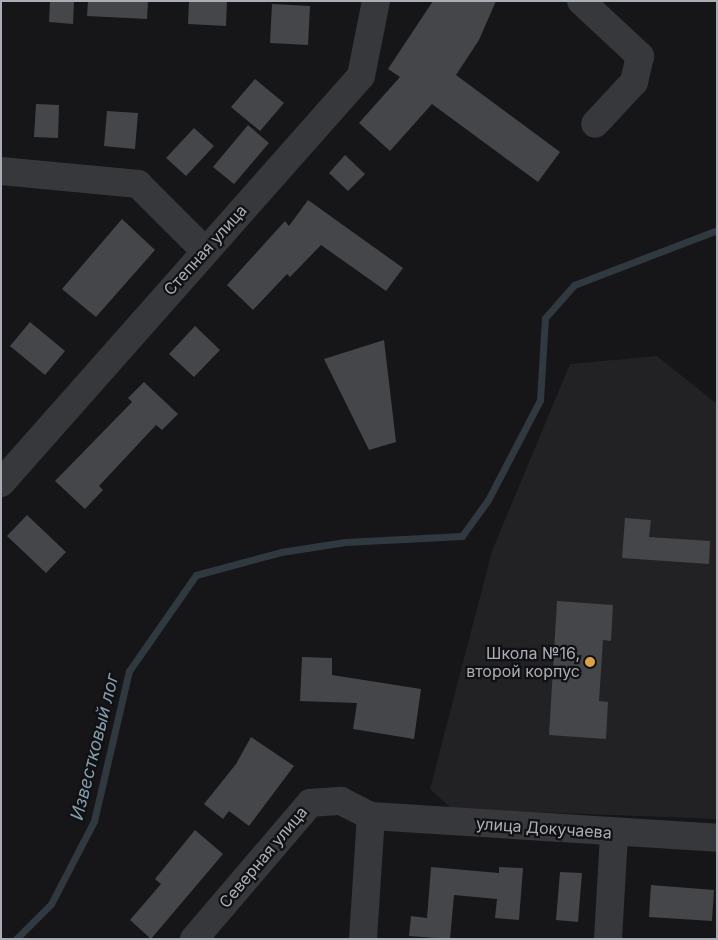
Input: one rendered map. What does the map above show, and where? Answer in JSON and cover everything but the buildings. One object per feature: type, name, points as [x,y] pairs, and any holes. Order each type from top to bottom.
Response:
[{"type":"street","name":"Степная улица","points":[[1,483],[204,250],[361,76],[376,1]]},
{"type":"street","points":[[581,1],[640,56],[634,82],[595,124]]},
{"type":"street","points":[[1,171],[138,184],[204,250]]},
{"type":"street","name":"Северная улица","points":[[194,939],[310,803],[341,801],[372,816]]},
{"type":"street","points":[[363,939],[372,816]]},
{"type":"street","name":"улица Докучаева","points":[[372,816],[614,834],[717,838]]},
{"type":"street","points":[[608,939],[614,834]]},
{"type":"shaded area","name":"Школа №16, второй корпус","points":[[657,356],[717,404],[717,819],[452,809],[430,789],[492,551],[570,364]]},
{"type":"waterway","name":"Известковый лог","points":[[16,939],[51,904],[94,821],[129,671],[196,575],[281,552],[345,542],[462,536],[488,500],[540,400],[545,318],[574,285],[717,230]]},
{"type":"place","name":"Школа №16, второй корпус","points":[[590,662]]}]
